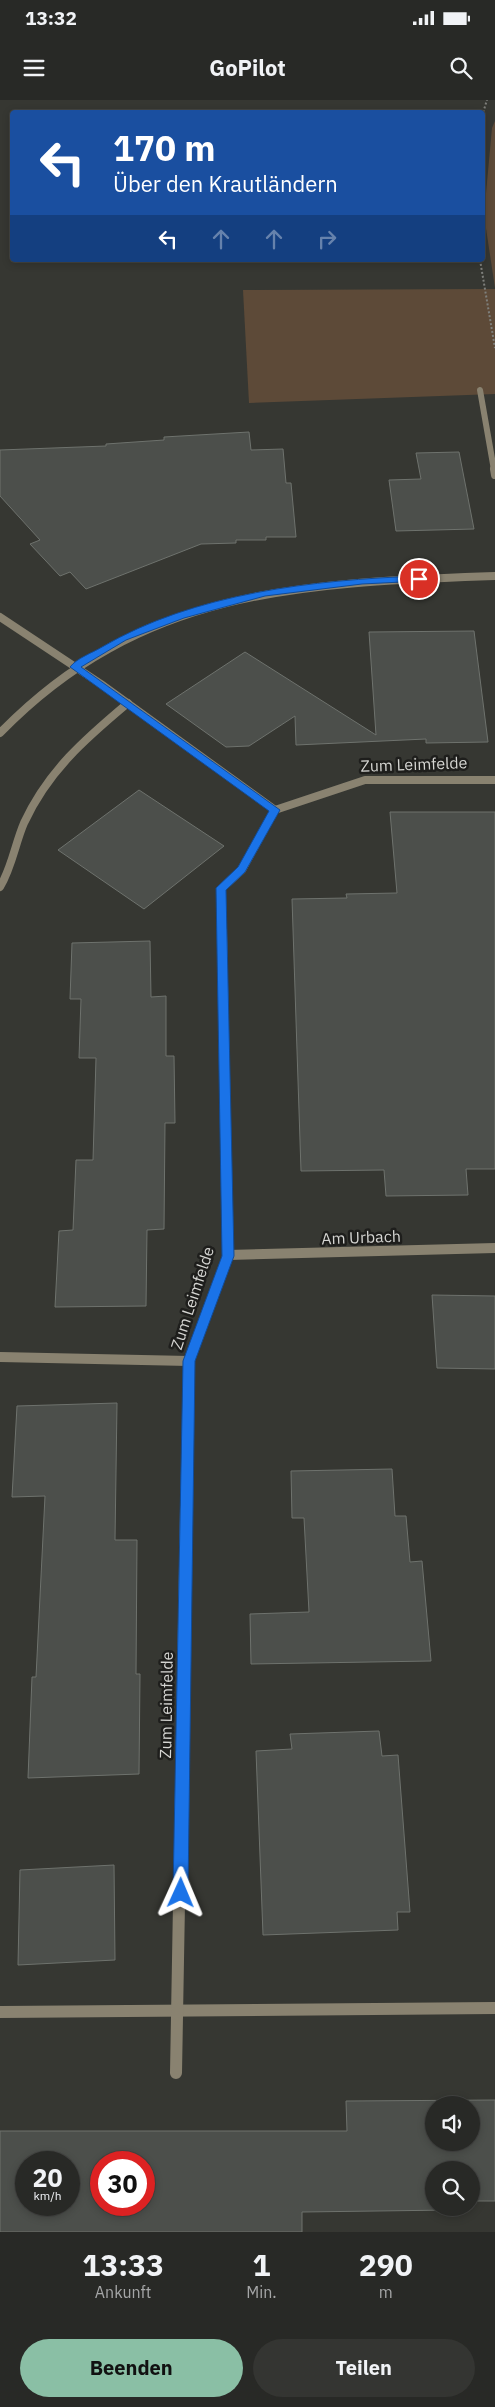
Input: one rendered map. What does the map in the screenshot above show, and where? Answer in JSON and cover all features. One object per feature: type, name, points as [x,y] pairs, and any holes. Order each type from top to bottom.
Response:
[{"type":"street","points":[[480,390],[495,475]]},
{"type":"street","points":[[0,733],[22,708],[74,667],[123,638],[172,619],[265,593],[362,581],[495,576]]},
{"type":"street","points":[[0,617],[128,704],[275,810]]},
{"type":"street","points":[[0,887],[8,872],[24,824],[49,779],[79,745],[128,704]]},
{"type":"street","name":"Zum Leimfelde","points":[[176,2073],[179,2011],[189,1361],[228,1256],[221,888],[242,870],[275,810],[365,780],[495,780]]},
{"type":"street","name":"Am Urbach","points":[[228,1256],[495,1248]]},
{"type":"street","points":[[0,1357],[189,1361]]},
{"type":"street","points":[[0,2012],[495,2008]]},
{"type":"path","points":[[480,262],[495,348]]},
{"type":"shaded area","points":[[495,121],[495,288],[485,222],[492,128]]},
{"type":"shaded area","points":[[495,289],[495,394],[249,403],[243,290]]},
{"type":"building","points":[[249,432],[251,450],[283,449],[286,483],[291,483],[296,537],[266,537],[266,540],[236,540],[236,543],[201,544],[86,589],[70,572],[60,576],[30,544],[40,540],[0,496],[0,450],[106,446],[106,444],[164,440],[164,437]]},
{"type":"building","points":[[459,452],[474,529],[396,531],[389,480],[421,479],[416,453]]},
{"type":"building","points":[[474,631],[488,742],[426,743],[426,739],[296,745],[295,716],[249,746],[226,747],[166,704],[245,652],[376,735],[369,632]]},
{"type":"building","points":[[139,790],[224,846],[144,909],[58,850]]},
{"type":"building","points":[[390,812],[495,812],[495,1169],[466,1169],[468,1195],[386,1196],[384,1170],[301,1171],[292,899],[347,898],[346,894],[397,893]]},
{"type":"building","points":[[150,941],[151,997],[166,996],[166,1056],[174,1056],[175,1123],[165,1123],[164,1229],[147,1230],[146,1306],[55,1307],[59,1231],[73,1230],[76,1160],[93,1160],[96,1058],[79,1058],[81,999],[70,999],[72,943]]},
{"type":"building","points":[[432,1295],[495,1296],[495,1369],[437,1368]]},
{"type":"building","points":[[117,1403],[115,1540],[137,1540],[136,1674],[140,1674],[139,1774],[28,1778],[32,1677],[36,1677],[45,1496],[12,1497],[17,1406]]},
{"type":"building","points":[[392,1469],[395,1516],[406,1516],[410,1562],[422,1561],[431,1661],[251,1664],[250,1614],[309,1612],[304,1518],[292,1518],[291,1471]]},
{"type":"building","points":[[379,1731],[382,1756],[398,1755],[410,1912],[397,1912],[398,1930],[263,1935],[256,1751],[292,1749],[290,1734]]},
{"type":"building","points":[[114,1865],[115,1960],[18,1965],[20,1870]]},
{"type":"building","points":[[425,2100],[425,2151],[480,2151],[480,2100],[495,2100],[495,2201],[480,2201],[480,2161],[425,2161],[425,2210],[302,2212],[302,2232],[0,2232],[0,2131],[347,2131],[346,2101]]},
{"type":"route","points":[[181,1893],[189,1361],[228,1256],[221,888],[242,870],[275,810],[101,684],[74,667],[123,638],[181,616],[265,593],[362,581],[419,579]]}]
